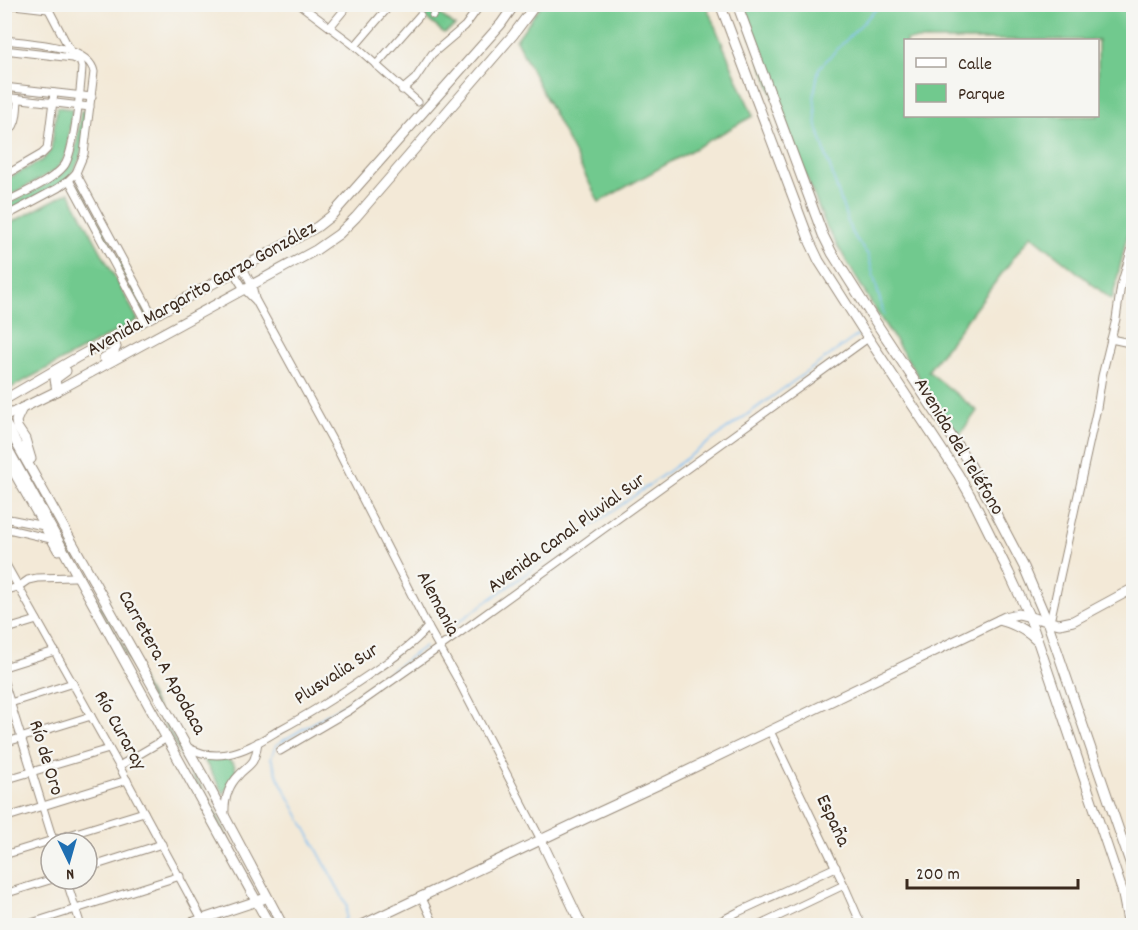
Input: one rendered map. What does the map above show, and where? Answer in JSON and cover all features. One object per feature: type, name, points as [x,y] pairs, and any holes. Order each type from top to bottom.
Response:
[{"type":"main road","name":"Avenida Margarito Garza González","points":[[4,400],[76,358],[317,227],[331,216],[501,24],[515,4]]},
{"type":"main road","name":"Avenida Margarito Garza González","points":[[4,419],[329,242],[347,226],[513,35],[536,4]]},
{"type":"main road","name":"Avenida del Teléfono","points":[[720,4],[819,261],[975,504],[1029,616],[1120,883],[1129,926]]},
{"type":"main road","name":"Avenida del Teléfono","points":[[737,4],[832,253],[971,466],[1024,567],[1049,621],[1134,874]]},
{"type":"main road","points":[[865,334],[875,321]]},
{"type":"main road","points":[[77,380],[83,370],[116,350],[114,344],[103,344]]},
{"type":"main road","points":[[57,391],[55,379],[73,366],[76,358]]},
{"type":"main road","points":[[10,437],[22,408]]},
{"type":"main road","name":"Carretera A Apodaca","points":[[4,419],[10,437],[165,740],[270,926]]},
{"type":"main road","name":"Carretera A Apodaca","points":[[10,437],[32,468],[187,747],[283,926]]},
{"type":"main road","points":[[4,449],[51,539],[165,740]]},
{"type":"main road","points":[[360,926],[1012,614],[1059,624],[1073,621],[1134,588]]},
{"type":"main road","points":[[999,620],[1017,625],[1040,645]]},
{"type":"main road","name":"Alemania","points":[[541,840],[582,926]]},
{"type":"main road","points":[[182,926],[268,897]]},
{"type":"street","points":[[4,202],[52,176],[64,166],[69,157],[82,76],[77,60],[69,50],[47,7],[5,4]]},
{"type":"street","points":[[330,27],[349,4]]},
{"type":"street","points":[[355,46],[391,4]]},
{"type":"street","points":[[433,15],[440,4]]},
{"type":"street","points":[[402,90],[415,79],[432,54],[465,26],[481,4]]},
{"type":"street","points":[[305,6],[355,46],[418,102]]},
{"type":"street","points":[[376,65],[420,15]]},
{"type":"street","points":[[4,40],[69,50],[83,56],[90,63],[94,72],[84,154],[76,173],[58,188],[4,216]]},
{"type":"street","points":[[4,50],[77,60]]},
{"type":"street","points":[[4,87],[92,97]]},
{"type":"street","points":[[4,176],[47,149],[54,93]]},
{"type":"street","points":[[4,97],[90,107]]},
{"type":"street","points":[[4,136],[15,125],[18,99]]},
{"type":"street","points":[[76,173],[149,318]]},
{"type":"street","points":[[69,180],[149,318]]},
{"type":"street","points":[[1049,621],[1116,319],[1121,285],[1134,242]]},
{"type":"street","name":"Alemania","points":[[239,271],[336,447],[541,840]]},
{"type":"street","name":"Avenida Canal Pluvial Sur","points":[[280,751],[350,710],[440,647],[865,334]]},
{"type":"street","points":[[1111,339],[1134,344]]},
{"type":"street","points":[[4,518],[44,526]]},
{"type":"street","points":[[4,528],[51,539]]},
{"type":"street","name":"Río Curaray","points":[[4,561],[202,919]]},
{"type":"street","points":[[4,591],[37,578],[74,577]]},
{"type":"street","points":[[4,630],[37,620]]},
{"type":"street","name":"Plusvalia Sur","points":[[187,747],[198,753],[216,756],[234,753],[258,742],[316,710],[395,657],[429,627]]},
{"type":"street","points":[[4,667],[55,651]]},
{"type":"street","name":"Río de Oro","points":[[4,682],[8,704],[21,737],[50,831]]},
{"type":"street","points":[[8,704],[73,683]]},
{"type":"street","points":[[4,742],[91,716]]},
{"type":"street","name":"España","points":[[770,730],[862,926]]},
{"type":"street","points":[[119,766],[165,740]]},
{"type":"street","points":[[225,819],[228,790],[254,759],[258,742]]},
{"type":"street","points":[[4,780],[109,749]]},
{"type":"street","points":[[4,818],[127,780]]},
{"type":"street","points":[[87,831],[144,812]]},
{"type":"street","points":[[99,864],[162,844]]},
{"type":"street","points":[[4,855],[39,846]]},
{"type":"street","points":[[711,926],[836,867]]},
{"type":"street","points":[[22,926],[180,876]]},
{"type":"street","points":[[4,894],[39,883]]},
{"type":"street","points":[[759,926],[844,885]]},
{"type":"street","points":[[70,891],[81,926]]},
{"type":"street","points":[[421,896],[435,926]]},
{"type":"green space","points":[[542,4],[706,5],[753,116],[599,202],[516,40]]},
{"type":"green space","points":[[1132,4],[1133,212],[1112,300],[1031,235],[928,371],[977,411],[958,437],[876,311],[827,228],[772,92],[740,5]]},
{"type":"green space","points":[[410,5],[428,5],[455,26],[444,33]]},
{"type":"green space","points":[[57,107],[72,109],[65,158],[53,172],[5,198],[5,180],[43,160],[51,150]]},
{"type":"green space","points":[[81,111],[88,111],[80,158],[67,180],[5,214],[5,206],[52,181],[67,168],[75,151]]},
{"type":"green space","points":[[80,185],[150,317],[147,318],[77,188]]},
{"type":"green space","points":[[69,192],[138,320],[5,391],[5,226]]},
{"type":"green space","points":[[10,443],[223,827],[228,841]]},
{"type":"green space","points":[[203,758],[227,759],[234,764],[236,771],[224,794]]},
{"type":"waterway","points":[[881,4],[819,68],[814,94],[817,127],[851,232],[868,255],[884,315]]},
{"type":"waterway","points":[[450,628],[858,335]]},
{"type":"waterway","points":[[339,926],[346,918],[347,905],[279,779],[271,758],[276,745],[345,704],[425,646]]}]
